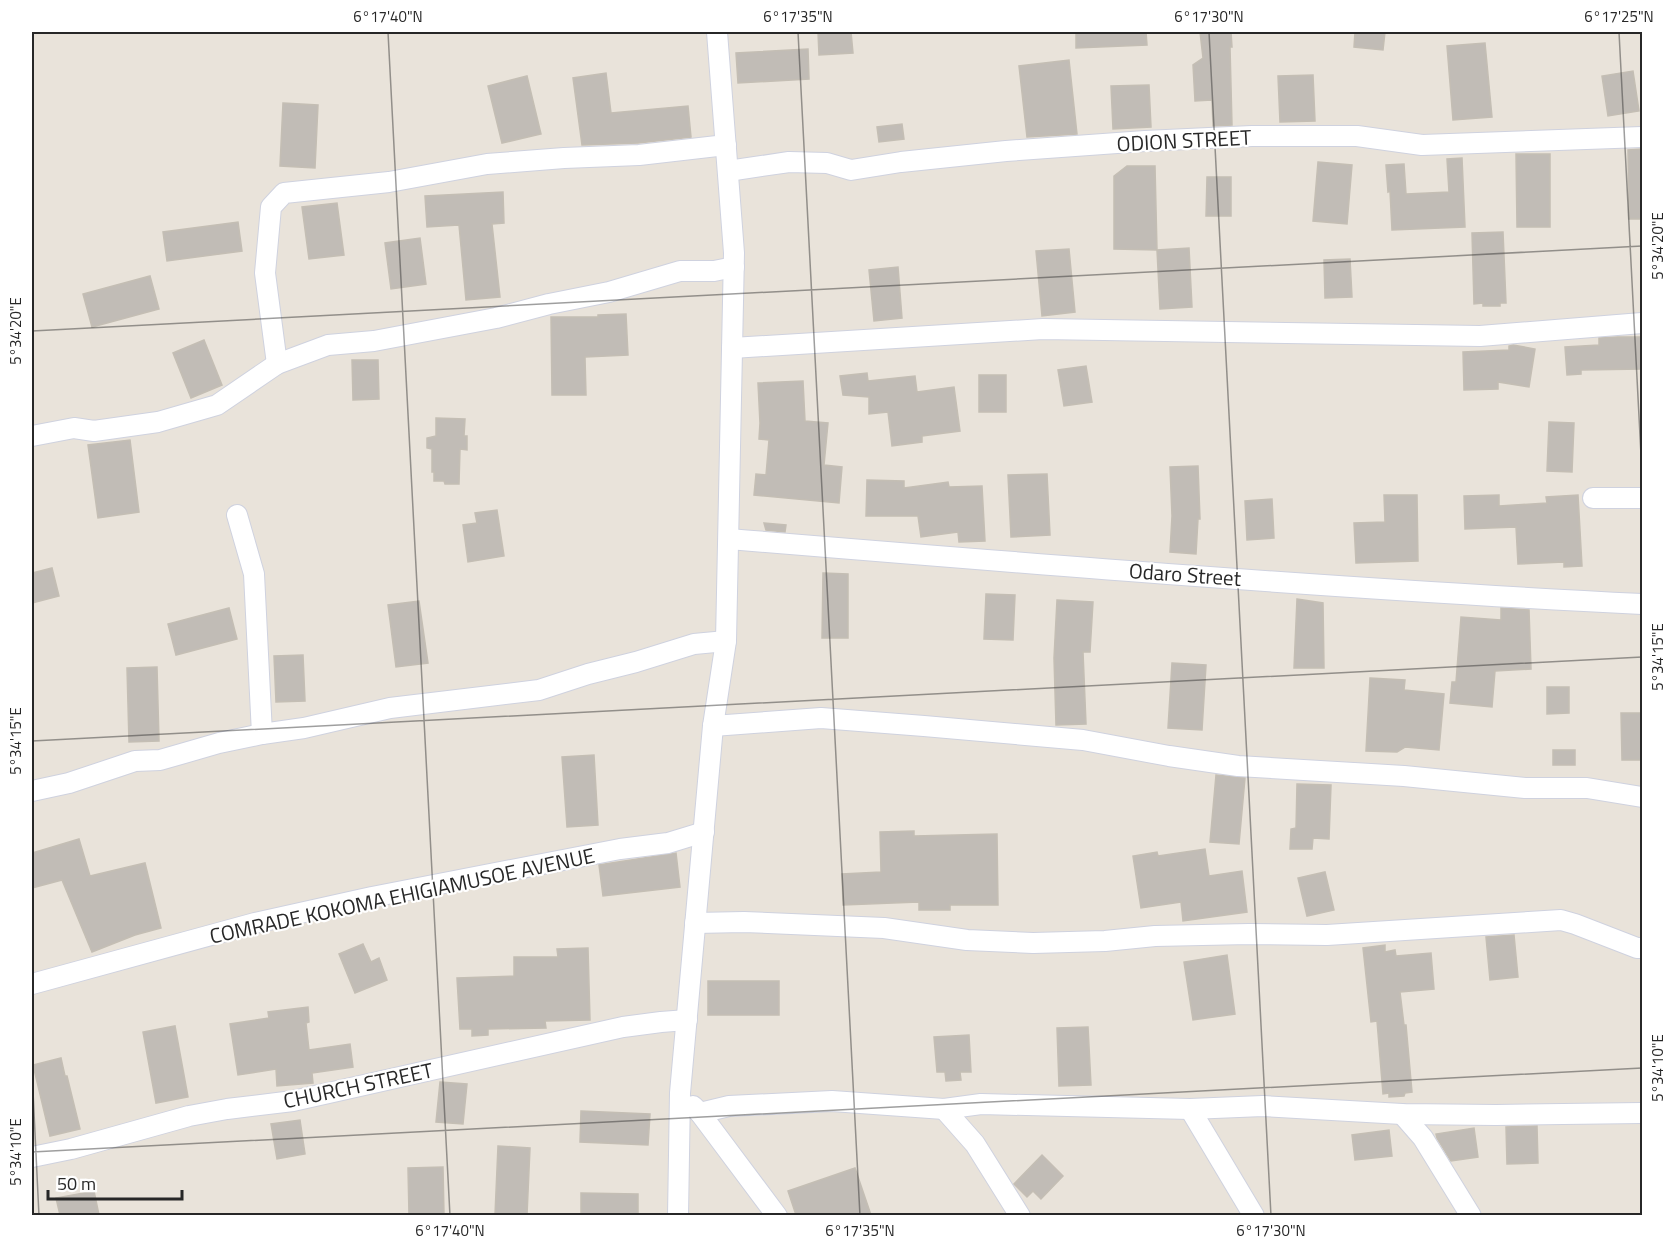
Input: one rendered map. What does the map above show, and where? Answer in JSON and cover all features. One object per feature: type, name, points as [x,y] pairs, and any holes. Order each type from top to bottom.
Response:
[{"type":"street","points":[[678,1215],[680,1093],[713,726],[726,641],[734,267],[717,32]]},
{"type":"street","name":"ODION STREET","points":[[728,171],[789,162],[827,163],[851,170],[901,162],[1006,151],[1252,136],[1357,136],[1422,145],[1642,137]]},
{"type":"street","points":[[277,364],[265,273],[271,207],[284,193],[389,182],[487,164],[639,154],[726,145]]},
{"type":"street","points":[[32,436],[74,428],[94,431],[137,426],[217,405],[277,364],[328,345],[374,341],[496,318],[609,292],[680,271],[714,271],[734,267]]},
{"type":"street","points":[[732,348],[1043,329],[1480,336],[1642,323]]},
{"type":"street","points":[[1593,498],[1642,498]]},
{"type":"street","points":[[237,515],[254,574],[262,734]]},
{"type":"street","name":"Odaro Street","points":[[729,539],[1051,565],[1534,599],[1642,604]]},
{"type":"street","points":[[32,791],[69,783],[135,761],[160,760],[219,743],[304,728],[390,708],[539,690],[694,644],[726,641]]},
{"type":"street","points":[[713,726],[821,718],[913,725],[1083,740],[1238,766],[1404,776],[1525,788],[1587,788],[1642,798]]},
{"type":"street","name":"COMRADE KOKOMA EHIGIAMUSOE AVENUE","points":[[32,984],[255,923],[372,897],[620,849],[669,843],[704,832]]},
{"type":"street","points":[[695,923],[744,922],[884,928],[967,940],[1033,943],[1105,941],[1155,936],[1327,935],[1561,920],[1642,948]]},
{"type":"street","name":"CHURCH STREET","points":[[32,1157],[71,1149],[189,1116],[293,1101],[623,1027],[687,1020]]},
{"type":"street","points":[[680,1093],[700,1113],[777,1215]]},
{"type":"street","points":[[700,1113],[729,1106],[832,1101],[944,1109],[981,1104],[1190,1108],[1263,1106],[1402,1114],[1642,1113]]},
{"type":"street","points":[[1190,1108],[1254,1215]]},
{"type":"street","points":[[944,1109],[975,1143],[1003,1192],[1020,1215]]},
{"type":"street","points":[[1402,1114],[1423,1138],[1471,1215]]},
{"type":"building","points":[[818,32],[851,32],[853,53],[819,55]]},
{"type":"building","points":[[1076,32],[1146,32],[1147,45],[1076,48]]},
{"type":"building","points":[[1200,32],[1231,32],[1232,125],[1213,126],[1212,100],[1195,101],[1193,65],[1203,58]]},
{"type":"building","points":[[1355,32],[1385,32],[1383,50],[1354,47]]},
{"type":"building","points":[[1485,43],[1492,117],[1453,120],[1447,46]]},
{"type":"building","points":[[808,49],[809,79],[738,83],[736,53]]},
{"type":"building","points":[[1069,60],[1077,134],[1027,137],[1019,66]]},
{"type":"building","points":[[1633,71],[1639,111],[1608,116],[1602,76]]},
{"type":"building","points":[[606,73],[611,113],[688,106],[691,137],[638,143],[582,145],[573,78]]},
{"type":"building","points":[[1313,75],[1315,121],[1280,122],[1278,76]]},
{"type":"building","points":[[527,76],[541,134],[502,143],[488,86]]},
{"type":"building","points":[[1149,85],[1151,127],[1113,129],[1111,86]]},
{"type":"building","points":[[283,103],[318,105],[315,168],[280,166]]},
{"type":"building","points":[[902,124],[904,139],[879,142],[877,127]]},
{"type":"building","points":[[1642,149],[1642,219],[1629,219],[1628,150]]},
{"type":"building","points":[[1516,154],[1550,154],[1550,227],[1517,227]]},
{"type":"building","points":[[1462,158],[1465,227],[1392,230],[1386,165],[1404,164],[1406,194],[1449,192],[1447,159]]},
{"type":"building","points":[[1318,162],[1352,165],[1347,224],[1313,221]]},
{"type":"building","points":[[1127,166],[1155,166],[1157,250],[1114,249],[1114,176]]},
{"type":"building","points":[[1207,177],[1231,177],[1231,216],[1206,216]]},
{"type":"building","points":[[503,192],[504,223],[492,224],[500,297],[466,300],[459,225],[427,227],[425,196]]},
{"type":"building","points":[[337,203],[344,255],[309,259],[302,207]]},
{"type":"building","points":[[238,222],[242,251],[167,261],[163,232]]},
{"type":"building","points":[[1503,232],[1506,303],[1500,303],[1500,306],[1474,304],[1472,233]]},
{"type":"building","points":[[420,238],[426,284],[391,289],[385,243]]},
{"type":"building","points":[[1189,248],[1192,307],[1160,309],[1157,250]]},
{"type":"building","points":[[1069,249],[1075,312],[1042,316],[1036,251]]},
{"type":"building","points":[[1350,259],[1352,297],[1325,298],[1324,260]]},
{"type":"building","points":[[898,267],[902,318],[874,321],[869,270]]},
{"type":"building","points":[[150,276],[159,309],[92,327],[83,294]]},
{"type":"building","points":[[626,314],[628,355],[585,357],[586,395],[552,395],[551,317],[598,317],[598,315]]},
{"type":"building","points":[[1642,337],[1642,369],[1581,370],[1581,374],[1567,375],[1565,347],[1599,345],[1599,338]]},
{"type":"building","points":[[204,340],[222,385],[191,398],[173,353]]},
{"type":"building","points":[[1509,346],[1535,349],[1529,387],[1498,382],[1498,389],[1464,390],[1463,352],[1509,350]]},
{"type":"building","points":[[352,360],[378,360],[379,399],[353,400]]},
{"type":"building","points":[[1086,366],[1092,402],[1064,406],[1058,370]]},
{"type":"building","points":[[867,373],[868,381],[915,376],[917,392],[954,387],[960,431],[922,436],[922,442],[892,446],[888,412],[869,414],[869,397],[843,395],[840,376]]},
{"type":"building","points":[[979,375],[1006,375],[1006,412],[979,412]]},
{"type":"building","points":[[803,381],[805,421],[828,423],[824,465],[842,467],[839,503],[754,495],[756,474],[766,475],[769,440],[759,439],[758,383]]},
{"type":"building","points":[[436,418],[465,419],[464,436],[467,436],[467,450],[460,449],[459,484],[434,481],[432,449],[427,448],[427,438],[436,436]]},
{"type":"building","points":[[1549,422],[1574,423],[1572,472],[1547,471]]},
{"type":"building","points":[[130,440],[139,512],[98,518],[88,445]]},
{"type":"building","points":[[1198,466],[1200,519],[1198,519],[1196,554],[1170,552],[1172,516],[1170,467]]},
{"type":"building","points":[[1047,474],[1050,535],[1011,537],[1008,475]]},
{"type":"building","points":[[867,480],[904,481],[904,488],[948,482],[949,487],[982,486],[985,541],[959,542],[958,532],[921,537],[918,516],[866,516]]},
{"type":"building","points":[[1384,495],[1417,495],[1418,561],[1356,563],[1354,523],[1385,522]]},
{"type":"building","points":[[1499,495],[1499,506],[1547,503],[1546,497],[1578,495],[1582,566],[1564,567],[1564,562],[1518,564],[1516,527],[1465,529],[1464,496]]},
{"type":"building","points":[[1272,499],[1274,538],[1247,540],[1245,501]]},
{"type":"building","points":[[497,510],[504,556],[468,562],[463,525],[477,523],[475,513]]},
{"type":"building","points":[[764,523],[786,525],[785,532],[766,530]]},
{"type":"building","points":[[52,568],[59,596],[32,603],[32,573]]},
{"type":"building","points":[[823,573],[848,574],[848,638],[822,638]]},
{"type":"building","points":[[986,594],[1015,595],[1013,640],[984,639]]},
{"type":"building","points":[[1297,599],[1323,603],[1324,668],[1294,668]]},
{"type":"building","points":[[1057,600],[1093,602],[1090,652],[1083,652],[1086,724],[1056,725],[1054,658]]},
{"type":"building","points":[[419,601],[428,663],[396,667],[388,605]]},
{"type":"building","points":[[229,608],[237,639],[176,655],[168,624]]},
{"type":"building","points":[[1501,608],[1529,610],[1531,669],[1495,671],[1492,707],[1450,703],[1452,682],[1456,682],[1461,617],[1501,620]]},
{"type":"building","points":[[303,655],[305,701],[276,702],[274,656]]},
{"type":"building","points":[[1172,663],[1206,665],[1202,730],[1168,728]]},
{"type":"building","points":[[157,667],[159,741],[129,742],[127,668]]},
{"type":"building","points":[[1370,678],[1405,680],[1404,690],[1444,694],[1439,750],[1405,747],[1397,752],[1366,751]]},
{"type":"building","points":[[1547,687],[1569,687],[1569,713],[1547,714]]},
{"type":"building","points":[[1621,713],[1642,713],[1642,760],[1622,760]]},
{"type":"building","points":[[1553,750],[1575,750],[1575,765],[1553,765]]},
{"type":"building","points":[[594,755],[598,825],[567,827],[562,757]]},
{"type":"building","points":[[1216,775],[1245,778],[1239,844],[1210,842]]},
{"type":"building","points":[[1297,784],[1331,785],[1329,839],[1313,838],[1312,849],[1290,849],[1291,829],[1296,828]]},
{"type":"building","points":[[914,831],[914,836],[997,834],[998,905],[950,905],[950,910],[919,910],[919,902],[843,905],[842,874],[881,872],[880,832]]},
{"type":"building","points":[[79,839],[90,876],[145,863],[161,928],[135,935],[92,952],[62,880],[32,888],[32,853]]},
{"type":"building","points":[[1205,849],[1209,876],[1242,871],[1247,912],[1183,921],[1181,902],[1141,908],[1133,856],[1157,852],[1158,856]]},
{"type":"building","points":[[676,853],[680,887],[603,896],[599,865]]},
{"type":"building","points":[[1325,872],[1334,910],[1307,916],[1298,878]]},
{"type":"building","points":[[1514,935],[1518,977],[1490,980],[1486,937]]},
{"type":"building","points":[[363,944],[371,962],[379,958],[387,980],[355,993],[339,954]]},
{"type":"building","points":[[1385,945],[1385,952],[1395,950],[1396,956],[1431,953],[1434,989],[1400,992],[1404,1025],[1406,1025],[1412,1092],[1405,1093],[1404,1096],[1389,1097],[1389,1093],[1383,1094],[1377,1021],[1371,1022],[1363,948]]},
{"type":"building","points":[[588,948],[590,1020],[545,1021],[546,1028],[488,1029],[488,1035],[472,1036],[472,1029],[460,1029],[457,978],[514,976],[514,957],[558,957],[557,949]]},
{"type":"building","points":[[1227,955],[1235,1014],[1193,1020],[1184,962]]},
{"type":"building","points":[[708,981],[779,981],[779,1015],[708,1015]]},
{"type":"building","points":[[308,1007],[309,1022],[306,1023],[309,1050],[350,1044],[353,1067],[312,1073],[313,1083],[277,1086],[276,1069],[238,1075],[230,1024],[269,1018],[268,1012]]},
{"type":"building","points":[[175,1026],[188,1097],[156,1103],[143,1032]]},
{"type":"building","points":[[1088,1027],[1091,1085],[1059,1086],[1057,1028]]},
{"type":"building","points":[[969,1035],[971,1072],[960,1072],[961,1080],[946,1081],[945,1072],[937,1072],[934,1037]]},
{"type":"building","points":[[61,1058],[80,1129],[50,1136],[33,1065]]},
{"type":"building","points":[[440,1082],[467,1084],[463,1124],[436,1122]]},
{"type":"building","points":[[581,1111],[650,1114],[648,1145],[580,1142]]},
{"type":"building","points":[[300,1120],[305,1154],[277,1159],[271,1124]]},
{"type":"building","points":[[1537,1126],[1538,1163],[1507,1164],[1506,1127]]},
{"type":"building","points":[[1474,1128],[1478,1157],[1451,1161],[1436,1134]]},
{"type":"building","points":[[1389,1130],[1392,1156],[1355,1160],[1352,1135]]},
{"type":"building","points":[[498,1146],[530,1148],[527,1215],[495,1215]]},
{"type":"building","points":[[1042,1155],[1063,1176],[1041,1199],[1033,1191],[1027,1197],[1014,1184]]},
{"type":"building","points":[[443,1167],[444,1215],[409,1215],[408,1168]]},
{"type":"building","points":[[855,1168],[871,1215],[796,1215],[788,1191]]},
{"type":"building","points":[[94,1191],[99,1215],[60,1215],[56,1198]]},
{"type":"building","points":[[581,1193],[638,1194],[638,1215],[581,1215]]}]
